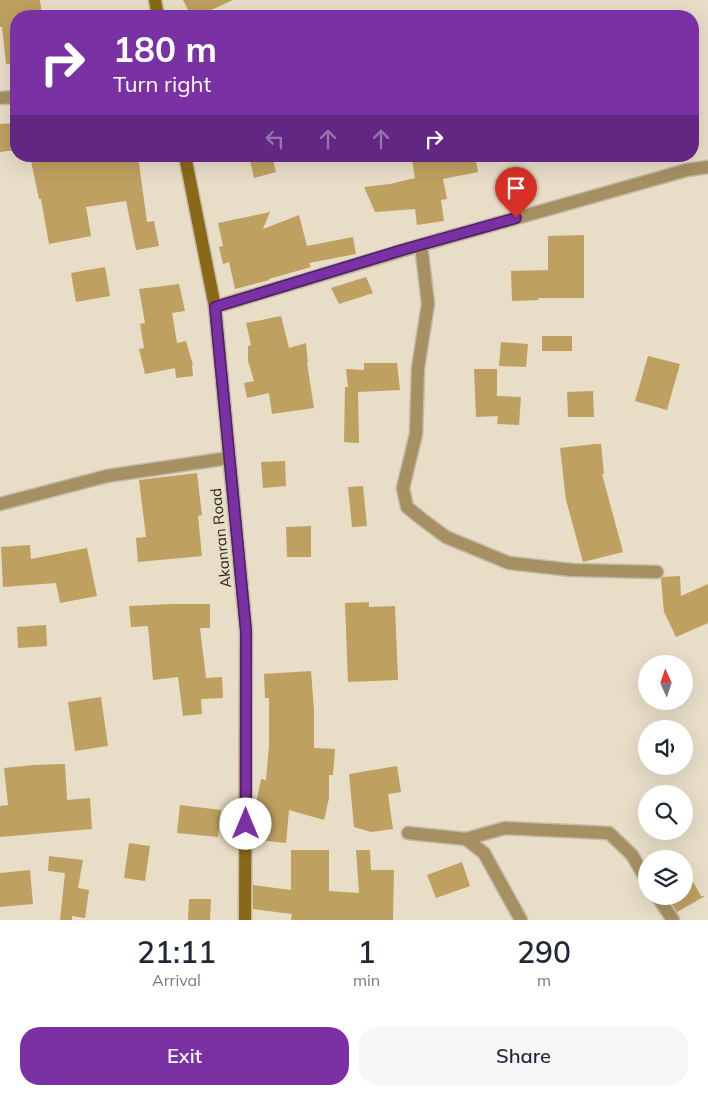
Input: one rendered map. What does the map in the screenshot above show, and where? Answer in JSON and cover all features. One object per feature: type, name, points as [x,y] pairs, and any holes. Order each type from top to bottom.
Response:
[{"type":"main road","name":"Akanran Road","points":[[186,162],[215,307],[246,631],[246,920]]},
{"type":"street","points":[[215,307],[421,245],[687,170],[708,168]]},
{"type":"street","points":[[421,245],[428,304],[418,368],[416,434],[403,488],[407,507],[446,537],[509,563],[572,570],[657,572]]},
{"type":"street","points":[[0,504],[107,476],[230,458]]},
{"type":"street","points":[[408,833],[466,839],[505,828],[609,833],[632,855],[638,865]]},
{"type":"street","points":[[466,839],[484,853],[521,920]]},
{"type":"street","points":[[663,905],[674,920]]},
{"type":"building","points":[[0,0],[40,0],[41,10],[10,10],[10,64],[6,64],[2,27],[0,27]]},
{"type":"building","points":[[183,0],[233,0],[211,10],[188,10]]},
{"type":"building","points":[[10,123],[10,151],[0,152],[0,124]]},
{"type":"building","points":[[31,162],[139,162],[147,222],[154,221],[159,246],[136,250],[126,201],[86,207],[91,236],[49,244],[41,199],[39,199]]},
{"type":"building","points":[[250,162],[274,162],[276,172],[254,178]]},
{"type":"building","points":[[412,162],[476,162],[478,172],[443,179],[447,199],[441,200],[444,221],[417,225],[415,209],[375,212],[364,187],[390,184],[415,178]]},
{"type":"building","points":[[270,212],[263,229],[299,215],[307,246],[353,237],[356,254],[309,263],[311,267],[235,289],[229,262],[223,264],[219,247],[223,246],[218,223]]},
{"type":"building","points":[[584,235],[584,298],[538,298],[539,300],[512,301],[511,271],[548,270],[548,236]]},
{"type":"building","points":[[105,267],[110,296],[76,302],[71,273]]},
{"type":"building","points":[[366,277],[373,293],[339,304],[331,288]]},
{"type":"building","points":[[179,284],[185,311],[172,313],[177,343],[186,341],[193,365],[193,376],[176,378],[175,368],[145,374],[139,349],[144,348],[140,324],[145,323],[139,289]]},
{"type":"building","points":[[281,316],[289,348],[306,343],[314,408],[272,414],[269,393],[247,398],[244,383],[254,381],[248,361],[248,346],[251,345],[246,323]]},
{"type":"building","points":[[542,336],[572,336],[572,351],[542,351]]},
{"type":"building","points":[[501,342],[528,344],[526,367],[499,366]]},
{"type":"building","points":[[648,356],[680,364],[667,410],[635,401]]},
{"type":"building","points":[[364,363],[397,363],[400,390],[358,392],[359,443],[344,442],[345,387],[348,387],[346,369],[364,370]]},
{"type":"building","points":[[474,369],[497,369],[497,396],[521,397],[519,425],[497,424],[498,416],[476,417]]},
{"type":"building","points":[[593,391],[594,417],[568,417],[567,392]]},
{"type":"building","points":[[601,444],[604,474],[602,474],[623,552],[583,562],[566,500],[560,448]]},
{"type":"building","points":[[285,461],[286,486],[263,488],[261,462]]},
{"type":"building","points":[[197,473],[202,515],[198,516],[202,556],[138,562],[136,538],[146,537],[139,480]]},
{"type":"building","points":[[363,486],[367,526],[352,527],[348,487]]},
{"type":"building","points":[[311,526],[311,557],[287,557],[286,527]]},
{"type":"building","points":[[30,545],[31,559],[87,548],[97,596],[60,603],[56,583],[3,587],[1,547]]},
{"type":"building","points":[[680,576],[681,596],[708,584],[708,623],[676,637],[664,612],[661,579],[663,577]]},
{"type":"building","points":[[369,602],[369,607],[395,606],[398,680],[348,682],[345,603]]},
{"type":"building","points":[[210,604],[210,628],[200,628],[206,678],[222,677],[223,698],[201,699],[202,714],[183,716],[178,677],[153,680],[148,626],[131,627],[129,606]]},
{"type":"building","points":[[46,625],[47,646],[18,648],[17,627]]},
{"type":"building","points":[[311,671],[314,748],[335,749],[333,775],[329,775],[329,798],[324,820],[289,810],[286,843],[259,840],[262,810],[255,809],[261,779],[266,780],[269,746],[269,698],[265,698],[264,674]]},
{"type":"building","points":[[101,697],[108,746],[75,751],[68,702]]},
{"type":"building","points":[[65,764],[67,800],[90,798],[92,829],[0,837],[0,806],[8,805],[4,768]]},
{"type":"building","points":[[397,766],[401,792],[388,794],[393,829],[371,832],[354,827],[349,774]]},
{"type":"building","points":[[180,805],[221,810],[218,837],[177,833]]},
{"type":"building","points":[[129,843],[150,846],[145,881],[124,878]]},
{"type":"building","points":[[291,850],[329,850],[329,891],[359,893],[356,850],[370,850],[371,870],[394,870],[393,920],[291,920],[292,914],[253,909],[253,885],[291,890]]},
{"type":"building","points":[[49,856],[83,860],[78,888],[89,890],[85,918],[72,916],[72,920],[60,920],[65,873],[48,871]]},
{"type":"building","points":[[462,862],[470,886],[436,898],[427,875]]},
{"type":"building","points":[[30,870],[33,904],[0,907],[0,873]]},
{"type":"building","points":[[693,882],[701,896],[705,896],[693,903]]},
{"type":"building","points":[[189,899],[211,899],[210,920],[188,920]]},
{"type":"building","points":[[673,905],[689,905],[677,912]]},
{"type":"route","points":[[246,824],[246,631],[215,307],[402,250],[516,218]]}]
